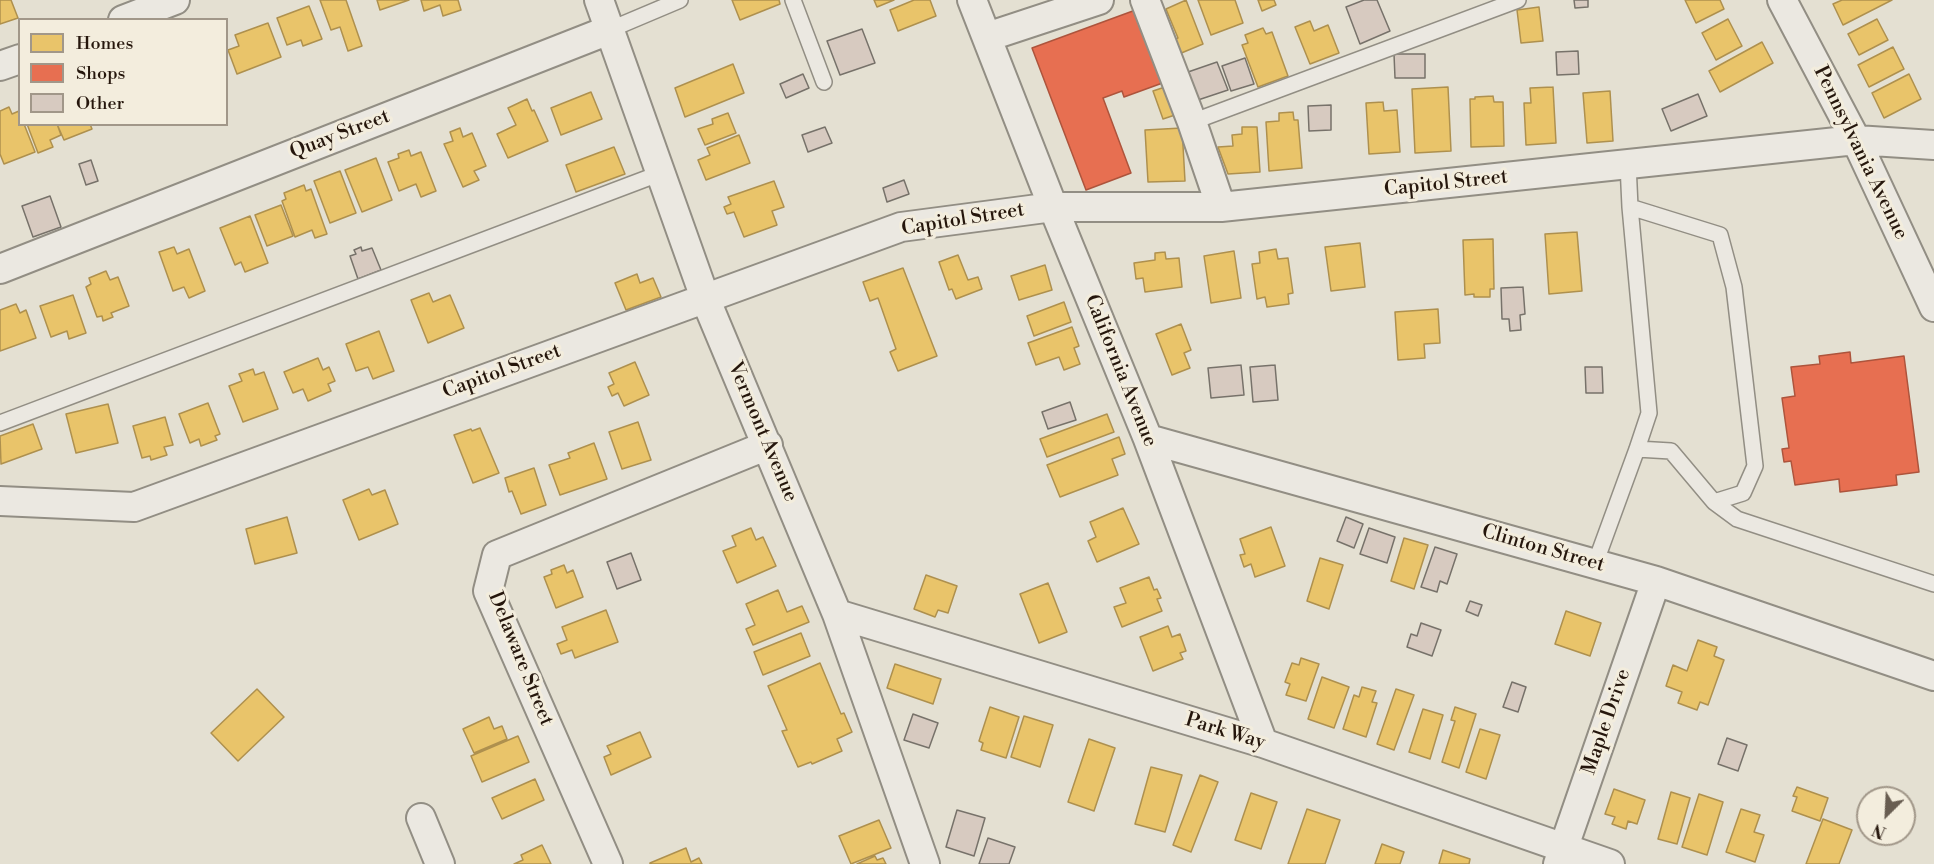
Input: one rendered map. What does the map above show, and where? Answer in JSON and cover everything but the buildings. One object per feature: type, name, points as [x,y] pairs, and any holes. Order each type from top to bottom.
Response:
[{"type":"street","points":[[128,18],[175,0]]},
{"type":"street","name":"Vermont Avenue","points":[[599,0],[705,298],[837,614],[925,864]]},
{"type":"street","name":"California Avenue","points":[[972,0],[1053,207],[1148,439],[1263,743]]},
{"type":"street","points":[[987,38],[1099,0]]},
{"type":"street","points":[[1145,0],[1192,122],[1221,207]]},
{"type":"street","name":"Pennsylvania Avenue","points":[[1782,0],[1856,140],[1934,307]]},
{"type":"street","name":"Quay Street","points":[[0,269],[609,30]]},
{"type":"street","points":[[0,66],[18,60]]},
{"type":"street","name":"Capitol Street","points":[[0,501],[134,507],[901,227],[1053,207],[1221,207],[1856,140],[1934,145]]},
{"type":"street","name":"Clinton Street","points":[[1148,439],[1656,581],[1934,676]]},
{"type":"street","name":"Delaware Street","points":[[608,864],[488,591],[497,555],[768,445]]},
{"type":"street","name":"Maple Drive","points":[[1560,856],[1656,581]]},
{"type":"street","name":"Park Way","points":[[837,614],[1263,743],[1560,856],[1610,864]]},
{"type":"street","points":[[421,818],[440,864]]},
{"type":"lane","name":"Quay Street","points":[[609,30],[680,0]]},
{"type":"lane","points":[[793,0],[824,82]]},
{"type":"lane","points":[[1192,122],[1518,0]]},
{"type":"lane","points":[[1595,564],[1649,413],[1628,164]]},
{"type":"lane","points":[[0,423],[661,173]]},
{"type":"lane","points":[[1630,207],[1720,235],[1734,287],[1755,466],[1743,493],[1714,502]]},
{"type":"lane","points":[[1637,450],[1671,451],[1714,502],[1737,519],[1934,584]]}]
